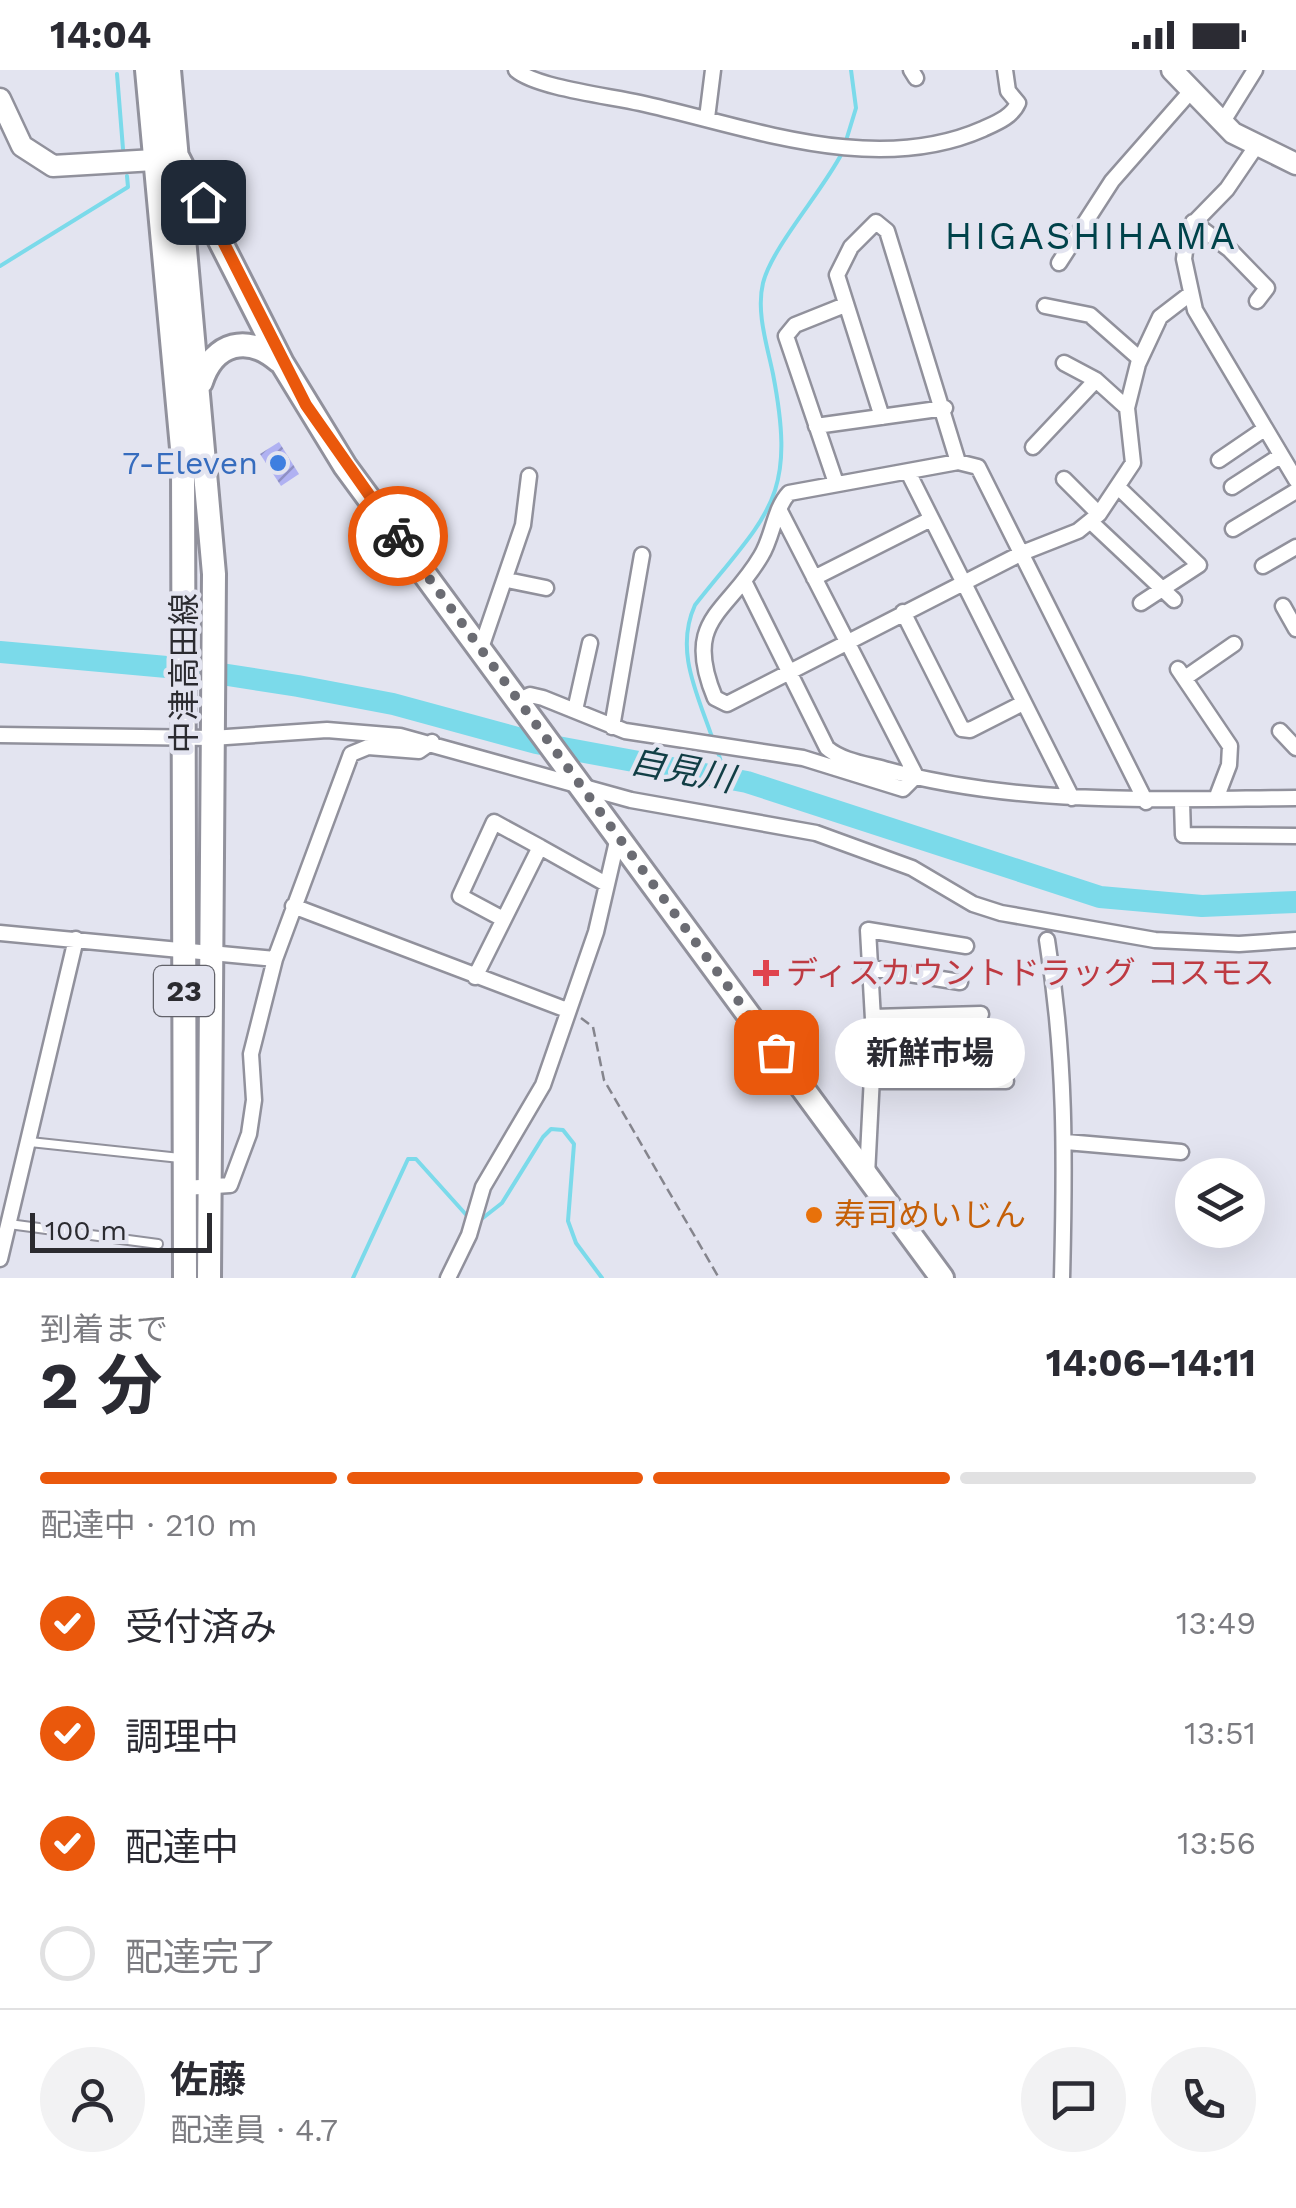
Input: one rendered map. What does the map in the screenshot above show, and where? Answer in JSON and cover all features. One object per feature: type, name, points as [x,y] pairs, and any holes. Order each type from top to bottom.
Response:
[{"type":"main road","name":"中津高田線","points":[[147,70],[167,159],[282,364],[345,466],[942,1278]]},
{"type":"main road","name":"中津高田線","points":[[169,70],[167,159],[172,332],[183,458],[185,1278]]},
{"type":"main road","name":"中津高田線","points":[[192,204],[214,574],[209,1278]]},
{"type":"main road","points":[[172,332],[171,218],[192,204]]},
{"type":"main road","points":[[200,384],[212,357],[226,346],[256,347],[282,364]]},
{"type":"street","points":[[516,70],[523,76],[832,147],[890,149],[946,141],[1000,121],[1017,108],[1004,82],[1004,70]]},
{"type":"street","points":[[706,118],[713,70]]},
{"type":"street","points":[[1172,70],[1222,123],[1296,164]]},
{"type":"street","points":[[1222,123],[1255,70]]},
{"type":"street","points":[[1058,263],[1112,181],[1191,91]]},
{"type":"street","points":[[0,99],[22,146],[52,166],[167,159]]},
{"type":"street","points":[[1256,145],[1226,190],[1194,222],[1182,244],[1190,294],[1201,322],[1296,480]]},
{"type":"street","points":[[1194,222],[1268,288],[1256,301]]},
{"type":"street","points":[[882,416],[838,283],[840,268],[868,228],[882,223],[945,408],[958,462]]},
{"type":"street","points":[[1146,802],[1022,553],[978,467],[958,462],[789,493],[766,547],[710,620],[703,666],[715,698],[727,704],[846,641],[963,582],[1022,553],[1095,518],[1133,464],[1127,408],[1140,358],[1160,317],[1190,294]]},
{"type":"street","points":[[836,483],[786,336],[795,325],[845,305]]},
{"type":"street","points":[[1046,306],[1090,314],[1140,358]]},
{"type":"street","points":[[1064,363],[1096,380],[1127,408]]},
{"type":"street","points":[[1034,447],[1096,380]]},
{"type":"street","points":[[816,426],[945,408]]},
{"type":"street","points":[[1218,460],[1263,430]]},
{"type":"street","points":[[1232,487],[1280,456]]},
{"type":"street","points":[[908,472],[1072,798]]},
{"type":"street","points":[[481,648],[528,508],[529,476]]},
{"type":"street","points":[[1064,479],[1095,518],[1169,595]]},
{"type":"street","points":[[1119,488],[1199,565],[1169,595],[1141,603]]},
{"type":"street","points":[[1233,529],[1296,491]]},
{"type":"street","points":[[780,511],[916,776]]},
{"type":"street","points":[[814,578],[931,519]]},
{"type":"street","points":[[1263,566],[1296,547]]},
{"type":"street","points":[[612,727],[642,555]]},
{"type":"street","points":[[506,580],[546,588]]},
{"type":"street","points":[[744,580],[833,753],[916,776],[1072,798],[1146,802],[1296,798]]},
{"type":"street","points":[[1283,606],[1296,629]]},
{"type":"street","points":[[904,612],[962,728],[970,730],[1024,703]]},
{"type":"street","points":[[575,710],[590,643]]},
{"type":"street","points":[[1216,799],[1229,765],[1230,746],[1181,674],[1234,644]]},
{"type":"street","points":[[520,701],[530,696],[612,727],[804,758],[903,788],[916,776]]},
{"type":"street","points":[[0,736],[212,738],[327,730],[432,742],[664,808],[816,834],[912,868],[985,909],[1072,928],[1198,944],[1296,940]]},
{"type":"street","points":[[1280,730],[1296,748]]},
{"type":"street","points":[[185,1188],[210,1189],[230,1184],[242,1162],[254,1100],[253,1042],[275,959],[351,754],[368,746],[419,751],[432,742]]},
{"type":"street","points":[[1182,802],[1183,835],[1296,836]]},
{"type":"street","points":[[503,919],[460,896],[494,822],[606,884]]},
{"type":"street","points":[[448,1278],[469,1235],[483,1187],[539,1094],[596,932],[618,836]]},
{"type":"street","points":[[475,977],[540,847]]},
{"type":"street","points":[[293,906],[567,1010]]},
{"type":"street","points":[[867,1175],[874,1017],[868,930],[966,946]]},
{"type":"street","points":[[0,933],[275,959]]},
{"type":"street","points":[[0,1256],[76,939]]},
{"type":"street","points":[[1047,940],[1062,1031],[1066,1142],[1062,1278]]},
{"type":"street","points":[[871,968],[960,982]]},
{"type":"street","points":[[874,1017],[981,1014]]},
{"type":"street","points":[[872,1081],[1006,1081]]},
{"type":"street","points":[[1066,1142],[1180,1152]]},
{"type":"lane","points":[[30,1142],[185,1158]]},
{"type":"lane","points":[[10,1224],[158,1244]]},
{"type":"path","points":[[567,1010],[594,1027],[604,1080],[720,1278]]},
{"type":"building","points":[[279,442],[299,474],[281,486],[260,454]]},
{"type":"waterway","points":[[845,144],[856,108],[851,70]]},
{"type":"waterway","points":[[117,74],[123,149]]},
{"type":"waterway","points":[[713,740],[690,673],[687,639],[695,605],[759,524],[778,478],[780,416],[762,317],[763,283],[776,253],[842,153]]},
{"type":"waterway","points":[[0,266],[128,187],[127,176]]},
{"type":"waterway","name":"自見川","points":[[0,652],[189,669],[298,686],[393,704],[536,743],[747,782],[1100,897],[1202,906],[1296,902]]},
{"type":"waterway","points":[[717,749],[726,778]]},
{"type":"waterway","points":[[479,1221],[502,1203],[543,1137],[551,1129],[563,1130],[574,1144],[568,1221],[576,1243],[602,1278]]},
{"type":"waterway","points":[[353,1278],[408,1159],[416,1159],[470,1219]]},
{"type":"way so far","points":[[398,536],[776,1052]]},
{"type":"place","name":"7-Eleven","points":[[278,463]]},
{"type":"place","name":"ディスカウントドラッグ コスモス","points":[[766,973]]},
{"type":"place","name":"新鮮市場","points":[[776,1052]]},
{"type":"place","name":"寿司めいじん","points":[[814,1215]]},
{"type":"district","name":"HIGASHIHAMA","points":[[1091,236]]},
{"type":"route","points":[[203,202],[282,364],[345,466],[398,536]]}]
